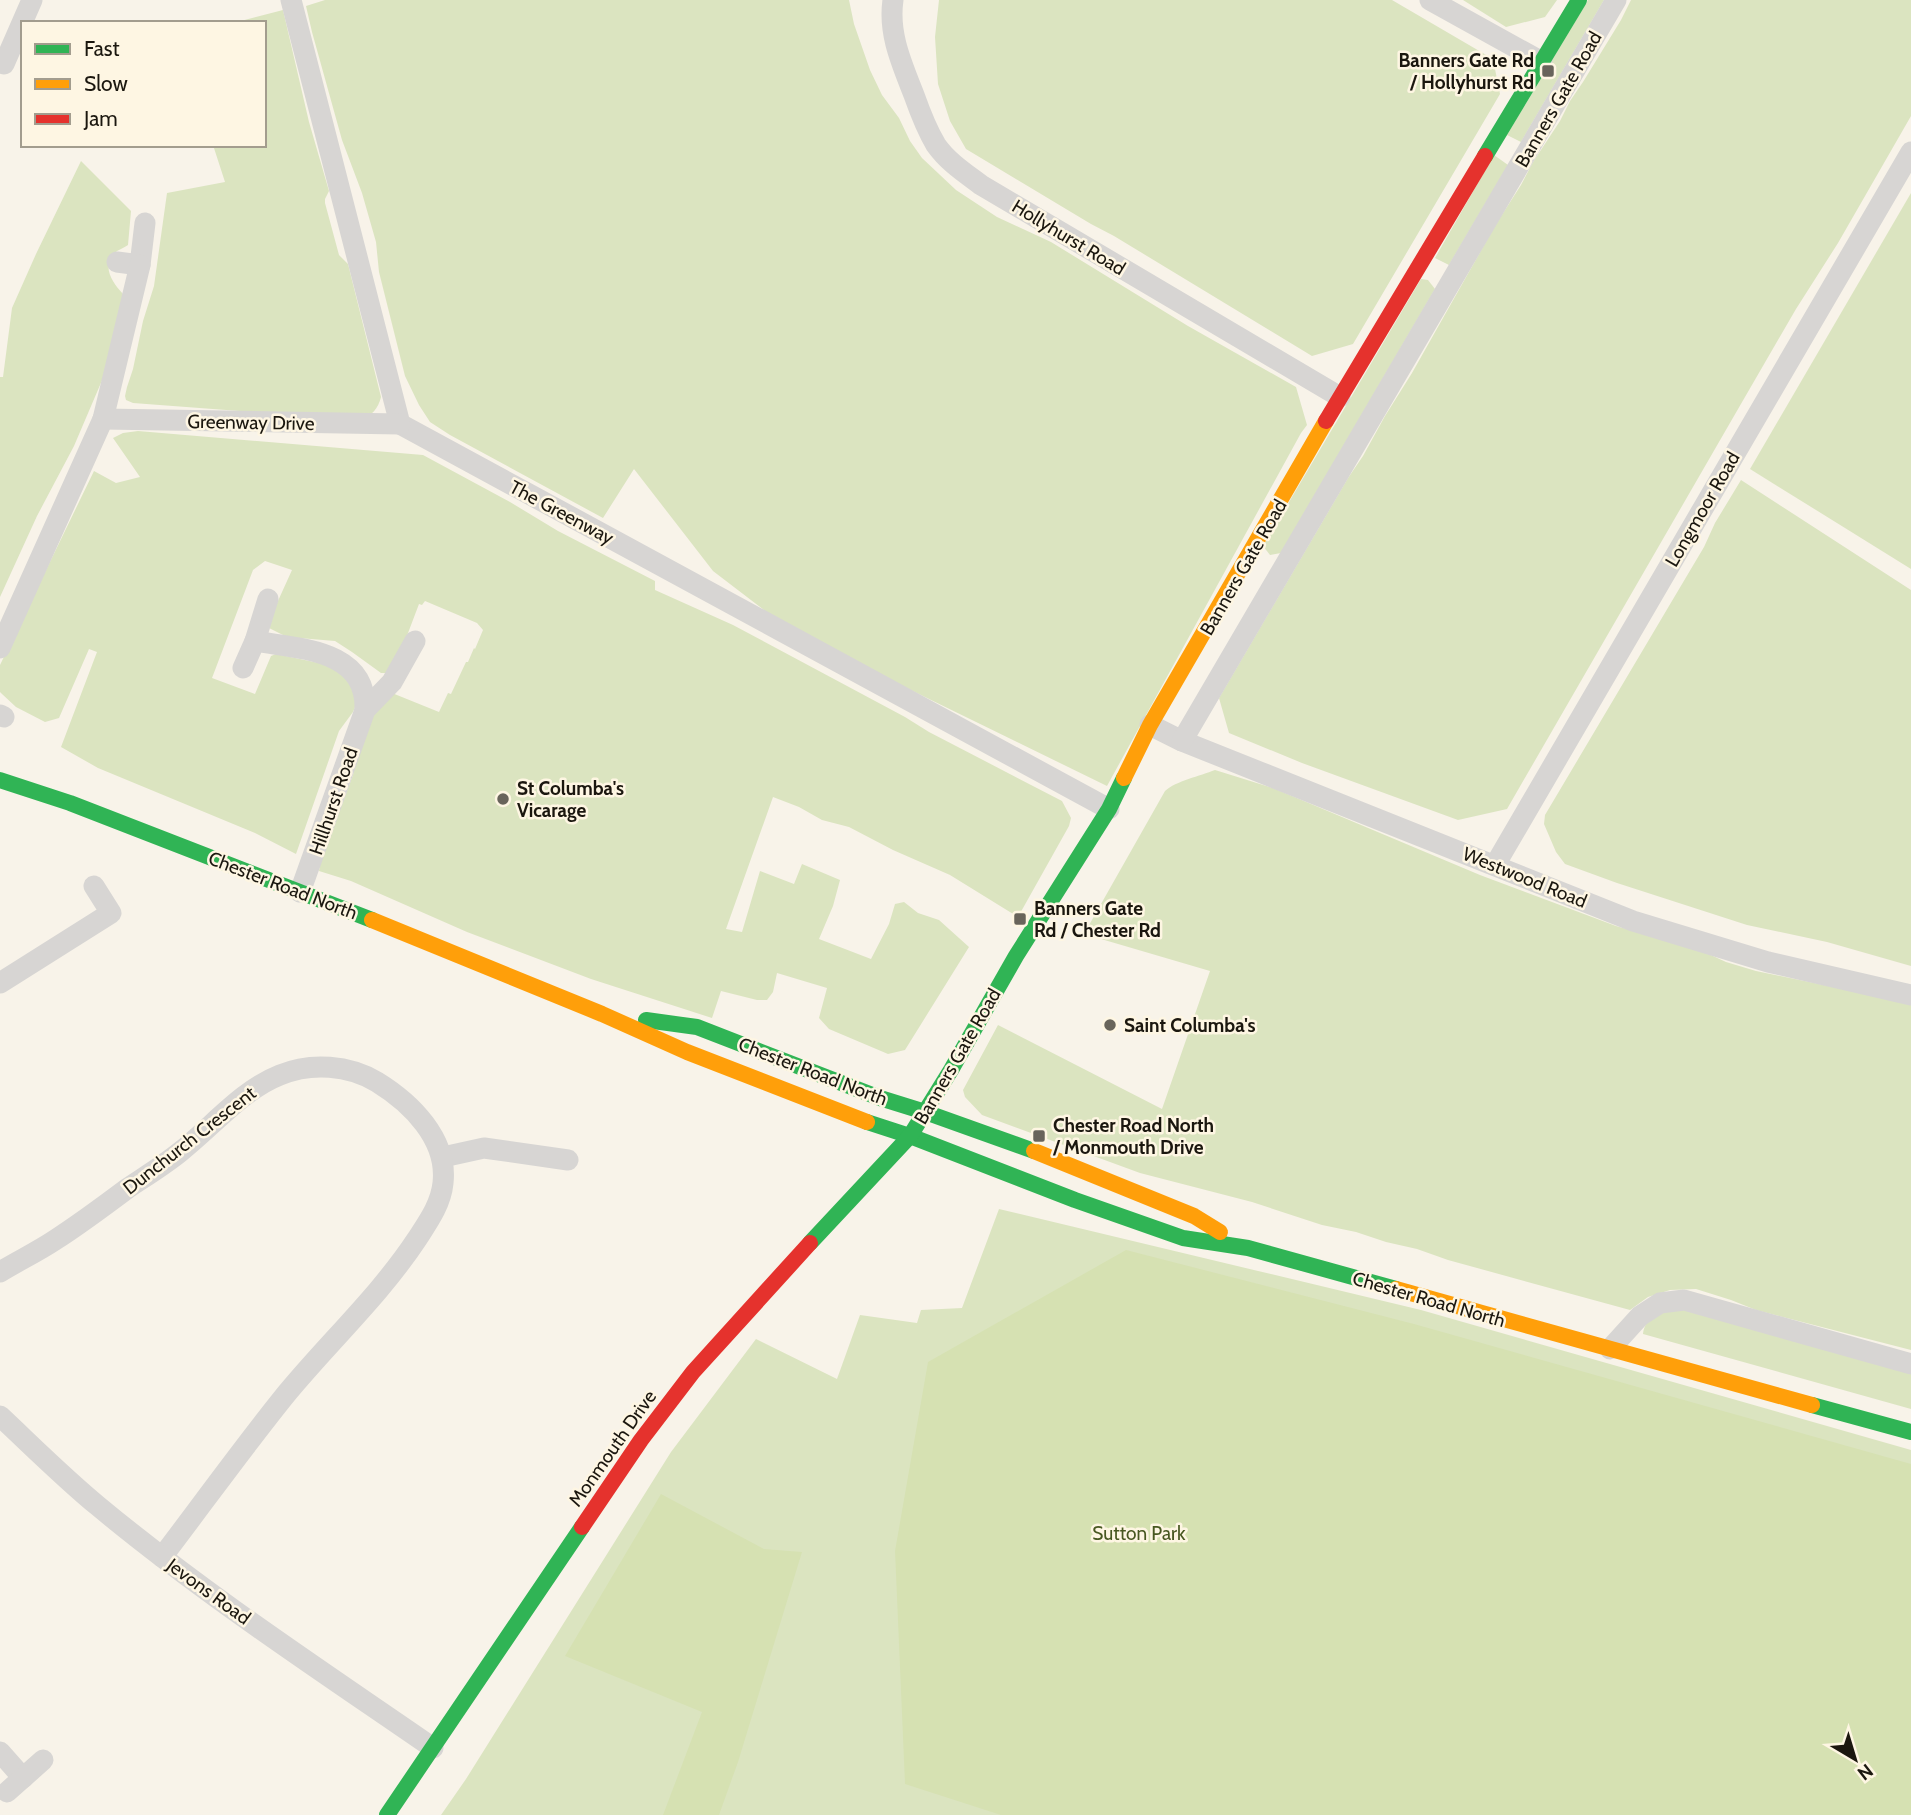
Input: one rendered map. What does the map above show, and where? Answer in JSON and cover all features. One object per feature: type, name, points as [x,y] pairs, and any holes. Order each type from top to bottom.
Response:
[{"type":"main road","name":"Banners Gate Road","points":[[910,1136],[1016,956],[1109,809],[1150,725],[1340,397],[1579,0]]},
{"type":"main road","name":"Chester Road North","points":[[0,780],[70,803],[300,892],[602,1014],[687,1052],[871,1124],[910,1136],[1075,1200],[1183,1238],[1248,1248],[1911,1432]]},
{"type":"main road","name":"Chester Road North","points":[[602,1014],[696,1027],[880,1098],[1023,1147],[1194,1216],[1248,1248]]},
{"type":"main road","name":"Monmouth Drive","points":[[387,1815],[641,1440],[686,1382],[751,1307],[910,1136]]},
{"type":"street","points":[[22,21],[32,0]]},
{"type":"street","points":[[291,0],[400,424]]},
{"type":"street","name":"Hollyhurst Road","points":[[893,0],[891,13],[894,40],[902,66],[937,146],[956,166],[981,185],[1340,397]]},
{"type":"street","points":[[1430,0],[1542,62]]},
{"type":"street","name":"Banners Gate Road","points":[[1182,741],[1616,0]]},
{"type":"street","points":[[1,67],[21,24]]},
{"type":"street","name":"Longmoor Road","points":[[1494,865],[1911,152]]},
{"type":"street","points":[[0,648],[103,419],[140,265],[145,223]]},
{"type":"street","points":[[117,262],[140,265]]},
{"type":"street","name":"Greenway Drive","points":[[103,419],[400,424]]},
{"type":"street","name":"The Greenway","points":[[400,424],[1109,809]]},
{"type":"street","points":[[243,668],[268,599]]},
{"type":"street","points":[[255,641],[327,654],[348,667],[361,682],[365,710]]},
{"type":"street","name":"Hillhurst Road","points":[[300,892],[365,710],[392,682],[415,641]]},
{"type":"street","name":"Westwood Road","points":[[1150,725],[1182,741],[1645,924],[1768,962],[1911,995]]},
{"type":"street","points":[[0,983],[111,913],[94,886]]},
{"type":"street","name":"Dunchurch Crescent","points":[[0,1272],[55,1240],[179,1152],[258,1085],[283,1073],[334,1067],[374,1080],[390,1090],[431,1131],[443,1157]]},
{"type":"street","points":[[162,1557],[287,1393],[404,1258],[434,1214],[443,1184],[443,1157],[484,1148],[568,1160]]},
{"type":"street","points":[[1610,1349],[1640,1316],[1660,1303],[1684,1300],[1911,1364]]},
{"type":"street","name":"Jevons Road","points":[[0,1416],[96,1504],[162,1557],[433,1748]]},
{"type":"street","points":[[0,1752],[15,1785],[43,1760]]},
{"type":"green space","points":[[325,0],[849,0],[854,24],[882,95],[922,158],[956,190],[997,217],[1051,242],[1188,326],[1296,387],[1307,425],[1107,786],[794,633],[713,571],[634,469],[603,518],[430,422],[405,376],[379,272],[376,242],[362,193],[342,140],[312,32],[306,6]]},
{"type":"green space","points":[[939,0],[1392,0],[1493,59],[1500,94],[1353,344],[1312,356],[966,149],[950,121],[938,84],[935,37]]},
{"type":"green space","points":[[1463,0],[1557,0],[1545,17],[1506,27]]},
{"type":"green space","points":[[1588,0],[1604,0],[1521,142],[1507,135]]},
{"type":"green space","points":[[1631,0],[1911,0],[1911,116],[1838,243],[1796,309],[1507,809],[1458,820],[1302,763],[1229,733],[1219,698],[1412,373],[1496,224]]},
{"type":"green space","points":[[283,10],[309,122],[329,191],[325,203],[339,255],[348,264],[381,397],[374,411],[361,420],[133,403],[126,400],[143,321],[154,286],[167,193],[225,182],[214,147],[266,147],[266,21],[241,21]]},
{"type":"green space","points":[[1494,155],[1508,165],[1449,265],[1435,258]]},
{"type":"green space","points":[[81,161],[131,211],[128,245],[117,251],[109,262],[112,279],[123,294],[109,364],[74,446],[37,516],[0,597],[0,377],[3,377],[12,308]]},
{"type":"green space","points":[[1911,193],[1911,569],[1750,469]]},
{"type":"green space","points":[[1421,279],[1428,280],[1435,289],[1281,553],[1270,555],[1263,546]]},
{"type":"green space","points":[[138,431],[423,455],[558,531],[655,581],[655,590],[733,625],[1062,801],[1071,818],[1069,826],[1018,917],[950,875],[849,827],[822,820],[773,797],[726,929],[742,932],[760,871],[794,884],[802,864],[840,880],[833,906],[819,939],[871,959],[889,924],[895,904],[904,902],[918,913],[939,920],[969,947],[905,1050],[888,1054],[829,1029],[819,1018],[827,988],[777,973],[773,992],[767,1000],[721,991],[712,1018],[591,979],[467,932],[351,881],[319,871],[353,775],[368,719],[392,693],[439,712],[483,630],[477,623],[425,601],[422,605],[419,604],[394,670],[381,673],[335,641],[287,637],[269,628],[268,623],[292,570],[265,561],[253,570],[212,678],[255,694],[271,656],[276,654],[338,667],[359,697],[353,712],[339,731],[296,854],[255,833],[98,768],[61,747],[97,652],[89,649],[59,718],[45,722],[16,707],[0,692],[0,665],[94,471],[116,483],[140,477],[113,438],[123,433]]},
{"type":"green space","points":[[1741,480],[1911,590],[1911,966],[1827,942],[1747,925],[1565,864],[1556,852],[1544,824],[1545,815]]},
{"type":"green space","points":[[1215,770],[1273,788],[1480,875],[1616,926],[1700,950],[1726,962],[1756,971],[1911,1003],[1911,1350],[1756,1310],[1696,1289],[1670,1290],[1648,1297],[1630,1310],[1356,1232],[1322,1225],[1252,1202],[1140,1173],[982,1115],[965,1097],[963,1090],[998,1025],[1162,1109],[1210,971],[1084,934],[1165,791]]},
{"type":"green space","name":"Sutton Park","points":[[999,1209],[1421,1310],[1911,1450],[1911,1815],[441,1815],[671,1452],[756,1339],[837,1379],[860,1315],[917,1323],[921,1310],[962,1308]]},
{"type":"green space","name":"Sutton Park","points":[[1126,1250],[1414,1324],[1911,1464],[1911,1815],[1001,1815],[905,1784],[895,1551],[928,1362]]},
{"type":"green space","points":[[1675,1307],[1911,1373],[1911,1409],[1643,1334],[1650,1319]]},
{"type":"green space","points":[[661,1494],[764,1549],[802,1552],[738,1762],[719,1815],[663,1815],[702,1712],[565,1656]]},
{"type":"traffic: fast","points":[[1485,156],[1579,0]]},
{"type":"traffic: fast","points":[[810,1243],[910,1136],[1016,956],[1109,809],[1124,778]]},
{"type":"traffic: fast","points":[[0,780],[70,803],[372,920]]},
{"type":"traffic: fast","points":[[646,1020],[697,1027],[880,1098],[1034,1151]]},
{"type":"traffic: fast","points":[[867,1122],[1183,1238],[1248,1248],[1396,1289]]},
{"type":"traffic: fast","points":[[1812,1405],[1911,1432]]},
{"type":"traffic: fast","points":[[387,1815],[582,1527]]},
{"type":"traffic: slow","points":[[1124,778],[1150,725],[1326,421]]},
{"type":"traffic: slow","points":[[372,920],[602,1014],[687,1052],[867,1122]]},
{"type":"traffic: slow","points":[[1034,1151],[1194,1216],[1220,1232]]},
{"type":"traffic: slow","points":[[1396,1289],[1812,1405]]},
{"type":"traffic: jam","points":[[1326,421],[1485,156]]},
{"type":"traffic: jam","points":[[582,1527],[641,1440],[693,1372],[810,1243]]},
{"type":"place","name":"Banners Gate Rd / Hollyhurst Rd","points":[[1548,71]]},
{"type":"place","name":"St Columba's Vicarage","points":[[503,799]]},
{"type":"place","name":"Banners Gate Rd / Chester Rd","points":[[1020,919]]},
{"type":"place","name":"Saint Columba's","points":[[1110,1025]]},
{"type":"place","name":"Chester Road North / Monmouth Drive","points":[[1039,1136]]}]
